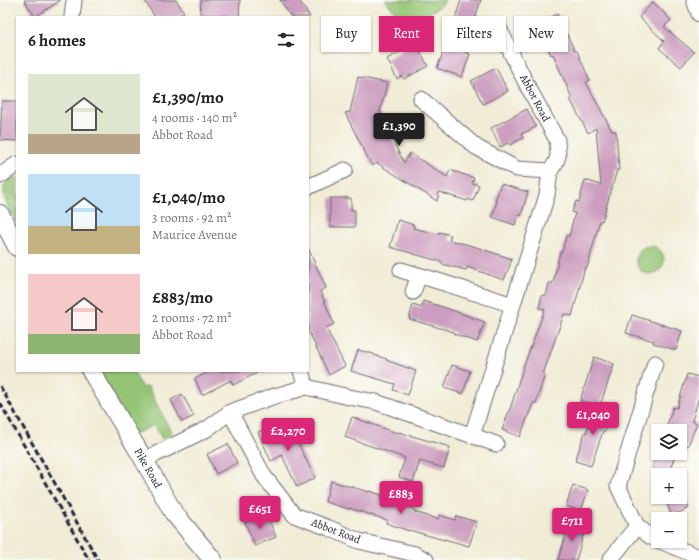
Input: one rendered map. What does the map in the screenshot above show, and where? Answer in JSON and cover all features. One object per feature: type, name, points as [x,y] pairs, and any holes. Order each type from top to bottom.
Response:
[{"type":"street","points":[[72,16],[74,0]]},
{"type":"street","points":[[694,0],[699,14]]},
{"type":"street","name":"Abbot Road","points":[[472,436],[547,195],[550,171],[558,156],[557,140],[506,42]]},
{"type":"street","points":[[421,99],[476,147],[517,169],[550,171]]},
{"type":"street","points":[[0,176],[16,165]]},
{"type":"street","points":[[309,187],[345,170]]},
{"type":"street","points":[[0,214],[16,245]]},
{"type":"street","points":[[401,270],[513,305]]},
{"type":"street","points":[[414,292],[418,276]]},
{"type":"street","points":[[651,537],[637,526],[618,486],[655,363]]},
{"type":"street","name":"Pike Road","points":[[92,372],[173,512],[213,560]]},
{"type":"street","points":[[301,372],[306,387]]},
{"type":"street","points":[[144,460],[207,429],[230,412],[306,387],[376,402],[496,444]]},
{"type":"street","name":"Abbot Road","points":[[230,412],[264,476],[294,515],[359,541],[414,554],[426,560]]},
{"type":"street","points":[[610,560],[637,526]]},
{"type":"street","points":[[676,548],[699,557]]},
{"type":"green space","points":[[385,0],[445,0],[443,4],[425,16],[399,16]]},
{"type":"green space","points":[[16,177],[16,222],[7,205],[4,194],[5,185],[11,178]]},
{"type":"green space","points":[[650,246],[660,250],[664,260],[660,270],[650,274],[640,270],[636,260],[640,250]]},
{"type":"green space","points":[[100,372],[134,372],[142,388],[148,387],[172,434],[162,439],[154,425],[134,434]]},
{"type":"building","points":[[24,0],[61,0],[37,16],[34,16]]},
{"type":"building","points":[[144,0],[176,0],[184,12],[178,16],[154,16]]},
{"type":"building","points":[[201,0],[240,0],[239,16],[200,14]]},
{"type":"building","points":[[280,0],[299,0],[310,17],[309,16],[290,16]]},
{"type":"building","points":[[461,0],[481,0],[476,16],[456,16]]},
{"type":"building","points":[[653,2],[671,20],[664,27],[694,52],[681,67],[659,48],[664,41],[639,17]]},
{"type":"building","points":[[568,37],[575,51],[577,51],[590,81],[586,82],[612,131],[616,131],[619,170],[617,170],[602,221],[600,220],[587,268],[585,267],[572,316],[564,314],[543,374],[545,374],[536,403],[533,403],[520,437],[502,430],[545,309],[539,308],[542,295],[546,296],[549,283],[553,283],[560,252],[562,252],[566,236],[569,236],[575,213],[572,212],[576,201],[579,202],[585,180],[601,185],[596,128],[588,133],[570,99],[572,98],[553,54],[551,55],[550,52],[568,52]]},
{"type":"building","points":[[400,52],[421,52],[428,66],[404,79],[402,76],[397,79],[387,59]]},
{"type":"building","points":[[443,52],[464,52],[470,54],[462,77],[437,68]]},
{"type":"building","points":[[496,68],[508,91],[483,104],[471,81]]},
{"type":"building","points":[[358,77],[387,83],[380,112],[385,122],[383,122],[404,163],[410,153],[447,177],[450,170],[474,178],[472,183],[479,185],[473,201],[468,199],[467,201],[439,192],[437,201],[377,163],[372,166],[345,113],[350,112]]},
{"type":"building","points":[[2,101],[16,101],[16,141],[0,140]]},
{"type":"building","points":[[527,109],[536,127],[521,134],[523,138],[510,145],[508,143],[500,147],[491,128]]},
{"type":"building","points":[[501,184],[528,192],[521,216],[518,215],[515,225],[492,217],[497,201],[495,201]]},
{"type":"building","points":[[330,198],[351,198],[351,210],[355,210],[355,227],[330,227]]},
{"type":"building","points":[[398,220],[414,225],[413,228],[438,234],[439,232],[451,235],[449,240],[512,259],[504,280],[467,267],[466,270],[442,264],[442,262],[390,247]]},
{"type":"building","points":[[309,250],[326,288],[320,291],[334,324],[326,328],[345,366],[329,375],[309,332]]},
{"type":"building","points":[[423,301],[485,322],[477,342],[454,334],[454,332],[409,319],[413,305],[422,308]]},
{"type":"building","points":[[632,315],[682,331],[676,350],[653,343],[654,341],[626,333]]},
{"type":"building","points":[[358,350],[374,354],[416,371],[408,395],[393,390],[395,384],[351,371]]},
{"type":"building","points":[[594,357],[614,364],[600,406],[580,401]]},
{"type":"building","points":[[452,365],[470,371],[463,394],[444,388]]},
{"type":"building","points":[[208,372],[259,372],[233,385],[231,380],[202,395],[195,379]]},
{"type":"building","points":[[687,374],[699,377],[699,397],[692,421],[697,423],[688,446],[687,424],[667,424],[673,407],[677,408]]},
{"type":"building","points":[[182,394],[194,416],[182,422],[171,400]]},
{"type":"building","points":[[595,406],[612,411],[605,432],[603,431],[591,466],[575,461]]},
{"type":"building","points":[[352,417],[397,433],[398,432],[450,447],[444,468],[420,461],[413,482],[399,477],[405,458],[345,437]]},
{"type":"building","points":[[296,423],[303,439],[297,441],[315,478],[297,487],[282,455],[271,461],[258,432],[270,427],[273,434]]},
{"type":"building","points":[[228,444],[237,463],[216,474],[207,454]]},
{"type":"building","points":[[655,460],[673,460],[671,468],[653,468]]},
{"type":"building","points":[[331,481],[382,495],[381,498],[415,510],[414,512],[438,519],[439,515],[455,520],[456,516],[477,522],[469,546],[409,531],[386,523],[387,520],[325,502]]},
{"type":"building","points":[[573,485],[588,490],[581,511],[566,506]]},
{"type":"building","points":[[667,504],[687,504],[689,508],[680,512],[670,512]]},
{"type":"building","points":[[266,513],[276,537],[255,546],[245,522]]},
{"type":"building","points":[[570,521],[586,526],[576,560],[558,560]]},
{"type":"railway","points":[[0,386],[98,560]]},
{"type":"railway","points":[[0,403],[89,560]]}]
